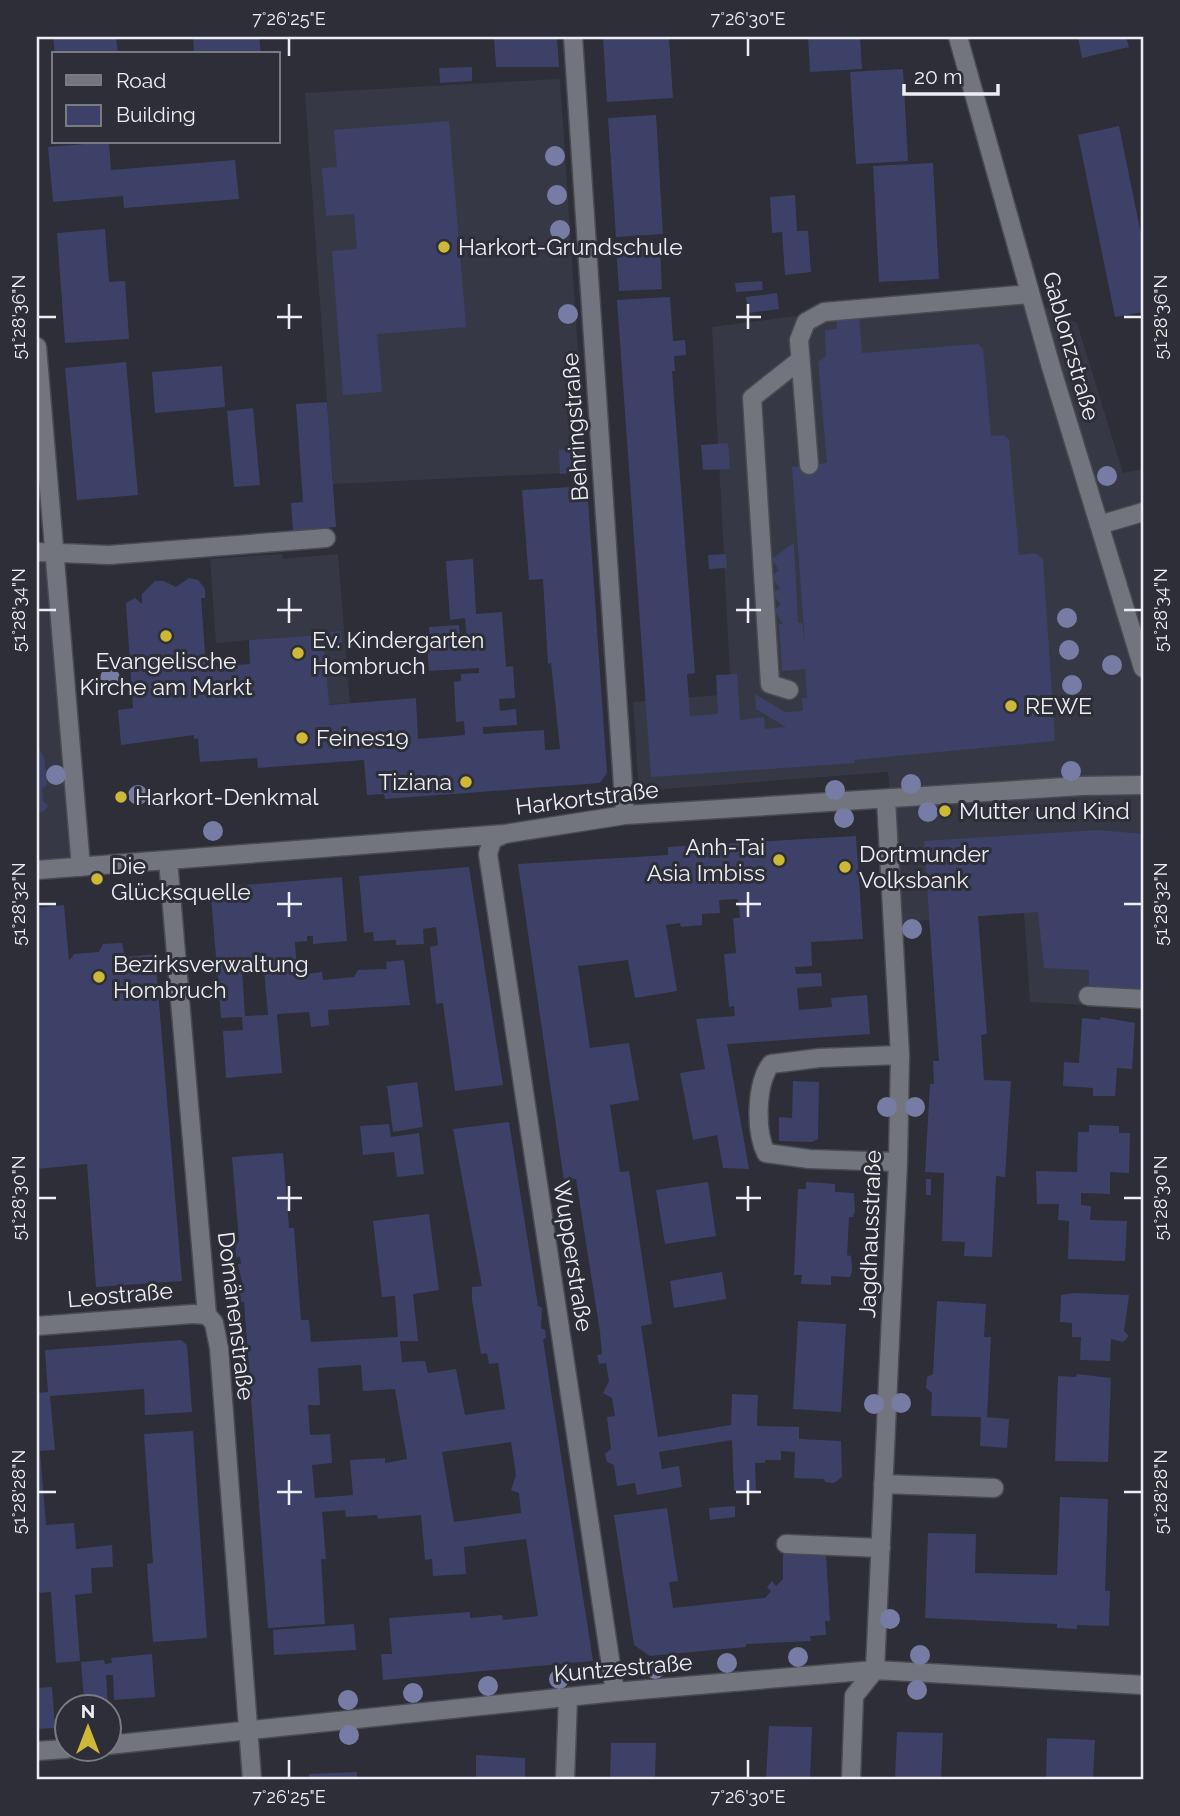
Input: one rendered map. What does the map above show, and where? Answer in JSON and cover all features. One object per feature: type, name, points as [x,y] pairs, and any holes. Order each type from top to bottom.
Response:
[{"type":"street","name":"Behringstraße","points":[[573,37],[625,815]]},
{"type":"street","name":"Gablonzstraße","points":[[958,37],[1030,294],[1143,668]]},
{"type":"street","points":[[809,465],[799,340],[806,322],[824,312],[1030,294]]},
{"type":"street","points":[[37,347],[81,867]]},
{"type":"street","points":[[789,690],[769,684],[752,398],[800,360]]},
{"type":"street","points":[[1099,525],[1143,512]]},
{"type":"street","points":[[37,552],[109,555],[326,538]]},
{"type":"street","name":"Harkortstraße","points":[[37,870],[504,834],[625,815],[1081,786],[1143,785]]},
{"type":"street","name":"Jagdhausstraße","points":[[875,1670],[898,1162],[900,1055],[887,799]]},
{"type":"street","name":"Wupperstraße","points":[[504,834],[492,840],[488,855],[615,1692]]},
{"type":"street","name":"Domänenstraße","points":[[167,860],[206,1315],[214,1323],[219,1348],[252,1779]]},
{"type":"street","points":[[1088,996],[1143,999]]},
{"type":"street","points":[[898,1162],[809,1159],[766,1153],[761,1143],[760,1111],[763,1074],[771,1064],[819,1058],[900,1055]]},
{"type":"street","name":"Leostraße","points":[[37,1326],[206,1315]]},
{"type":"street","points":[[884,1484],[995,1488]]},
{"type":"street","points":[[786,1544],[881,1548]]},
{"type":"street","points":[[851,1779],[854,1696],[875,1670]]},
{"type":"street","name":"Kuntzestraße","points":[[122,1744],[220,1736],[248,1730],[615,1692],[875,1670],[1143,1685]]},
{"type":"street","points":[[565,1779],[568,1698]]},
{"type":"shaded area","name":"Harkort-Grundschule","points":[[560,79],[586,472],[333,484],[305,93]]},
{"type":"shaded area","points":[[1007,288],[1077,323],[1123,473],[1143,469],[1143,1008],[1030,1002],[1024,913],[900,922],[888,772],[639,791],[633,702],[731,694],[712,327]]},
{"type":"shaded area","points":[[56,551],[81,867],[37,870],[37,552]]},
{"type":"shaded area","name":"Ev. Kindergarten Hombruch","points":[[282,554],[283,559],[338,554],[350,703],[254,710],[257,758],[200,762],[198,739],[194,739],[250,664],[249,640],[216,643],[210,559]]},
{"type":"building","points":[[53,37],[116,37],[118,52],[55,52]]},
{"type":"building","points":[[193,37],[259,37],[261,52],[194,52]]},
{"type":"building","points":[[494,37],[557,37],[559,67],[496,67]]},
{"type":"building","points":[[603,37],[669,37],[673,98],[607,102]]},
{"type":"building","points":[[808,37],[860,37],[862,69],[810,72]]},
{"type":"building","points":[[1078,37],[1126,37],[1129,47],[1082,58]]},
{"type":"building","points":[[472,67],[472,81],[440,83],[439,68]]},
{"type":"building","points":[[903,69],[908,161],[856,164],[850,72]]},
{"type":"building","points":[[656,115],[663,234],[616,237],[608,118]]},
{"type":"building","points":[[449,121],[466,327],[377,334],[382,392],[343,395],[332,251],[357,249],[354,214],[326,216],[322,168],[337,167],[334,130]]},
{"type":"building","points":[[1119,126],[1143,244],[1143,312],[1115,317],[1078,135]]},
{"type":"building","points":[[109,144],[111,170],[235,160],[239,199],[124,208],[123,196],[53,202],[48,147]]},
{"type":"building","points":[[933,163],[939,279],[879,282],[873,166]]},
{"type":"building","points":[[795,195],[797,231],[808,231],[811,272],[785,275],[782,232],[772,233],[770,197]]},
{"type":"building","points":[[105,229],[109,282],[125,281],[129,339],[65,343],[57,233]]},
{"type":"building","points":[[660,244],[662,289],[619,291],[616,247]]},
{"type":"building","points":[[762,281],[763,290],[736,292],[735,283]]},
{"type":"building","points":[[777,293],[779,309],[748,313],[746,297]]},
{"type":"building","points":[[670,297],[673,341],[685,340],[686,355],[674,356],[675,371],[672,371],[695,673],[687,674],[690,716],[718,714],[716,675],[737,674],[740,720],[764,717],[765,729],[786,727],[756,709],[755,694],[785,712],[803,711],[802,698],[807,698],[805,669],[782,671],[779,624],[783,624],[774,610],[781,605],[772,593],[780,588],[771,576],[779,570],[771,559],[794,543],[798,623],[802,623],[805,643],[792,467],[827,463],[818,362],[826,356],[825,330],[837,329],[836,316],[859,315],[862,353],[978,344],[983,349],[991,436],[1004,435],[1009,440],[1019,555],[1035,553],[1043,559],[1055,741],[854,760],[855,763],[651,777],[617,300]]},
{"type":"building","points":[[126,362],[138,495],[77,500],[65,368]]},
{"type":"building","points":[[222,366],[225,407],[155,413],[152,372]]},
{"type":"building","points":[[327,402],[336,527],[293,531],[291,503],[303,502],[296,404]]},
{"type":"building","points":[[253,408],[260,485],[234,487],[227,411]]},
{"type":"building","points":[[728,443],[730,469],[703,470],[701,445]]},
{"type":"building","points":[[585,448],[586,472],[560,474],[559,450]]},
{"type":"building","points":[[587,486],[607,773],[600,783],[385,799],[384,794],[367,795],[364,760],[258,768],[257,758],[200,762],[198,738],[194,739],[194,735],[121,745],[118,710],[133,708],[126,603],[135,598],[142,604],[142,594],[155,581],[164,581],[176,587],[189,578],[198,580],[205,589],[205,598],[201,598],[206,667],[250,664],[249,640],[323,635],[329,705],[416,698],[418,739],[465,735],[464,721],[456,722],[454,682],[461,681],[461,674],[479,673],[479,668],[429,671],[427,643],[430,643],[429,627],[459,625],[460,641],[467,640],[465,618],[450,620],[446,561],[473,559],[476,614],[502,612],[506,667],[513,666],[515,698],[499,699],[500,711],[516,709],[517,725],[483,727],[483,734],[544,730],[545,750],[560,749],[551,663],[548,664],[543,579],[529,580],[522,490]]},
{"type":"building","points":[[726,554],[727,568],[709,569],[708,555]]},
{"type":"building","points":[[341,631],[342,643],[331,644],[330,632]]},
{"type":"building","points":[[37,745],[44,757],[47,785],[42,789],[43,801],[48,806],[42,813],[37,809]]},
{"type":"building","points":[[1098,830],[1143,834],[1143,992],[1089,989],[1089,970],[1044,968],[1038,912],[978,916],[987,1034],[981,1035],[984,1080],[1011,1081],[1005,1177],[996,1176],[992,1257],[964,1256],[965,1242],[942,1241],[944,1173],[925,1172],[930,1084],[934,1084],[933,1061],[939,1061],[924,841]]},
{"type":"building","points":[[856,836],[863,939],[811,942],[812,966],[795,967],[796,974],[821,973],[822,986],[797,988],[799,1010],[832,1007],[831,998],[867,995],[870,1034],[727,1044],[749,1169],[723,1168],[717,1135],[693,1140],[680,1073],[705,1069],[696,1019],[735,1016],[734,1006],[729,1007],[724,954],[736,953],[733,918],[740,918],[738,899],[719,900],[720,913],[702,914],[702,925],[666,925],[677,991],[635,998],[628,960],[578,966],[590,1048],[629,1043],[639,1100],[610,1105],[620,1172],[629,1171],[652,1324],[641,1326],[658,1437],[731,1425],[732,1394],[758,1395],[757,1426],[799,1427],[799,1439],[841,1441],[842,1477],[834,1483],[825,1482],[824,1479],[794,1478],[795,1452],[781,1451],[781,1460],[755,1463],[756,1491],[734,1491],[732,1440],[659,1452],[662,1469],[679,1466],[682,1487],[637,1495],[635,1483],[617,1486],[614,1465],[607,1462],[605,1454],[611,1449],[607,1417],[615,1416],[612,1398],[603,1393],[609,1381],[606,1363],[599,1364],[597,1355],[602,1354],[600,1332],[576,1179],[564,1181],[518,864],[668,855],[668,847]]},
{"type":"building","points":[[469,867],[503,1085],[455,1091],[443,1003],[436,1004],[430,947],[438,945],[436,927],[423,929],[424,944],[396,945],[396,940],[374,941],[373,932],[364,933],[359,876]]},
{"type":"building","points":[[342,877],[347,941],[313,944],[313,936],[307,936],[307,941],[295,942],[297,975],[322,972],[323,980],[354,977],[358,970],[387,969],[386,962],[404,960],[410,1005],[328,1010],[329,1025],[311,1027],[309,1012],[277,1014],[282,1073],[226,1078],[223,1031],[243,1030],[242,1017],[221,1018],[211,896],[219,887]],"holes":[[[264,969],[268,1015],[245,1016],[242,970]]]},
{"type":"building","points":[[64,905],[69,961],[74,954],[99,952],[103,944],[122,943],[125,957],[155,954],[182,1281],[96,1287],[87,1164],[37,1169],[37,908]]},
{"type":"building","points":[[1101,1017],[1135,1023],[1132,1069],[1117,1068],[1115,1096],[1093,1096],[1093,1088],[1063,1086],[1064,1062],[1079,1063],[1082,1018],[1100,1020]]},
{"type":"building","points":[[793,1081],[819,1082],[818,1139],[812,1142],[779,1141],[779,1117],[792,1118]]},
{"type":"building","points":[[417,1082],[423,1127],[393,1132],[387,1086]]},
{"type":"building","points":[[509,1122],[538,1306],[542,1308],[541,1328],[545,1330],[546,1337],[543,1340],[593,1661],[383,1680],[381,1654],[392,1654],[389,1618],[470,1612],[470,1618],[502,1615],[503,1620],[538,1616],[526,1539],[464,1547],[466,1574],[433,1576],[432,1559],[425,1560],[421,1515],[378,1519],[377,1515],[346,1517],[345,1510],[322,1512],[326,1559],[321,1559],[325,1624],[268,1628],[251,1398],[247,1398],[246,1381],[250,1380],[244,1302],[239,1302],[238,1298],[238,1286],[243,1286],[238,1264],[241,1264],[240,1257],[236,1257],[235,1241],[239,1241],[232,1157],[283,1153],[289,1228],[294,1228],[301,1320],[309,1320],[311,1342],[398,1337],[395,1296],[382,1297],[373,1221],[429,1214],[439,1290],[413,1294],[418,1341],[400,1341],[402,1362],[425,1361],[428,1373],[456,1369],[465,1415],[505,1409],[498,1363],[489,1364],[487,1353],[481,1354],[472,1287],[482,1286],[453,1129]],"holes":[[[361,1365],[363,1391],[395,1389],[407,1459],[385,1463],[385,1458],[350,1460],[353,1495],[315,1498],[312,1465],[332,1463],[330,1434],[310,1435],[308,1405],[320,1405],[318,1368]],[[511,1442],[516,1475],[511,1490],[519,1493],[521,1513],[454,1522],[442,1452]]]},
{"type":"building","points":[[389,1124],[391,1137],[419,1133],[424,1174],[397,1177],[394,1152],[363,1155],[360,1126]]},
{"type":"building","points":[[1089,1125],[1119,1126],[1119,1133],[1130,1133],[1129,1173],[1110,1172],[1110,1194],[1081,1193],[1081,1205],[1091,1206],[1090,1220],[1127,1221],[1125,1261],[1068,1259],[1069,1221],[1058,1220],[1059,1204],[1037,1204],[1036,1171],[1077,1172],[1078,1132],[1089,1132]]},
{"type":"building","points":[[926,1179],[931,1179],[931,1195],[926,1195]]},
{"type":"building","points":[[708,1182],[716,1236],[665,1244],[656,1190]]},
{"type":"building","points":[[806,1182],[835,1184],[835,1192],[854,1193],[855,1211],[853,1217],[849,1217],[847,1255],[851,1256],[852,1271],[850,1277],[831,1276],[831,1285],[801,1284],[802,1275],[794,1275],[798,1189],[806,1189]]},
{"type":"building","points":[[722,1272],[726,1299],[674,1308],[670,1281]]},
{"type":"building","points":[[1061,1295],[1129,1295],[1124,1331],[1129,1336],[1123,1342],[1111,1339],[1110,1361],[1080,1360],[1081,1337],[1072,1337],[1072,1323],[1060,1322]]},
{"type":"building","points":[[937,1301],[986,1304],[984,1337],[991,1337],[987,1417],[1009,1419],[1007,1448],[980,1446],[981,1417],[931,1416],[932,1393],[926,1388],[927,1377],[933,1374]]},
{"type":"building","points":[[798,1321],[846,1324],[841,1412],[793,1409]]},
{"type":"building","points":[[181,1340],[187,1345],[192,1412],[145,1415],[144,1389],[50,1396],[55,1450],[40,1451],[46,1525],[74,1523],[76,1549],[112,1545],[113,1567],[91,1568],[92,1593],[75,1595],[80,1661],[56,1663],[51,1592],[37,1593],[37,1393],[48,1392],[45,1350]]},
{"type":"building","points":[[1077,1374],[1111,1378],[1108,1462],[1055,1461],[1058,1376],[1076,1377]]},
{"type":"building","points":[[193,1431],[207,1638],[153,1642],[147,1564],[153,1563],[144,1434]]},
{"type":"building","points":[[1060,1497],[1108,1499],[1105,1591],[1110,1591],[1109,1626],[1077,1625],[1077,1629],[1057,1628],[1057,1624],[925,1618],[928,1533],[976,1534],[975,1573],[1057,1575]]},
{"type":"building","points":[[735,1506],[735,1517],[710,1520],[709,1508]]},
{"type":"building","points":[[667,1508],[678,1581],[669,1582],[673,1608],[765,1598],[771,1591],[767,1587],[772,1581],[776,1586],[783,1579],[783,1553],[826,1554],[830,1621],[825,1621],[826,1635],[810,1636],[811,1641],[746,1644],[746,1647],[650,1656],[634,1645],[614,1515]]},
{"type":"building","points":[[354,1624],[356,1650],[274,1655],[273,1630]]},
{"type":"building","points":[[152,1654],[155,1697],[122,1699],[122,1694],[114,1694],[113,1675],[106,1675],[107,1694],[84,1694],[81,1662],[104,1660],[105,1664],[112,1663],[111,1658]]},
{"type":"building","points":[[52,1687],[52,1728],[37,1729],[37,1688]]},
{"type":"building","points":[[769,1726],[812,1727],[810,1779],[766,1779]]},
{"type":"building","points":[[897,1732],[943,1733],[941,1779],[895,1779]]},
{"type":"building","points":[[1047,1738],[1095,1740],[1093,1779],[1046,1779]]},
{"type":"building","points":[[611,1743],[656,1743],[655,1779],[610,1779]]},
{"type":"building","points":[[476,1755],[525,1758],[525,1779],[476,1779]]},
{"type":"building","points":[[357,1772],[357,1779],[309,1779],[309,1774]]},
{"type":"place","name":"Harkort-Grundschule","points":[[444,247]]},
{"type":"place","name":"Evangelische Kirche am Markt","points":[[166,636]]},
{"type":"place","name":"Ev. Kindergarten Hombruch","points":[[298,653]]},
{"type":"place","name":"REWE","points":[[1011,706]]},
{"type":"place","name":"Feines19","points":[[302,738]]},
{"type":"place","name":"Tiziana","points":[[466,782]]},
{"type":"place","name":"Harkort-Denkmal","points":[[121,797]]},
{"type":"place","name":"Mutter und Kind","points":[[945,811]]},
{"type":"place","name":"Anh-Tai Asia Imbiss","points":[[779,860]]},
{"type":"place","name":"Dortmunder Volksbank","points":[[845,867]]},
{"type":"place","name":"Die Glücksquelle","points":[[97,879]]},
{"type":"place","name":"Bezirksverwaltung Hombruch","points":[[99,977]]}]
